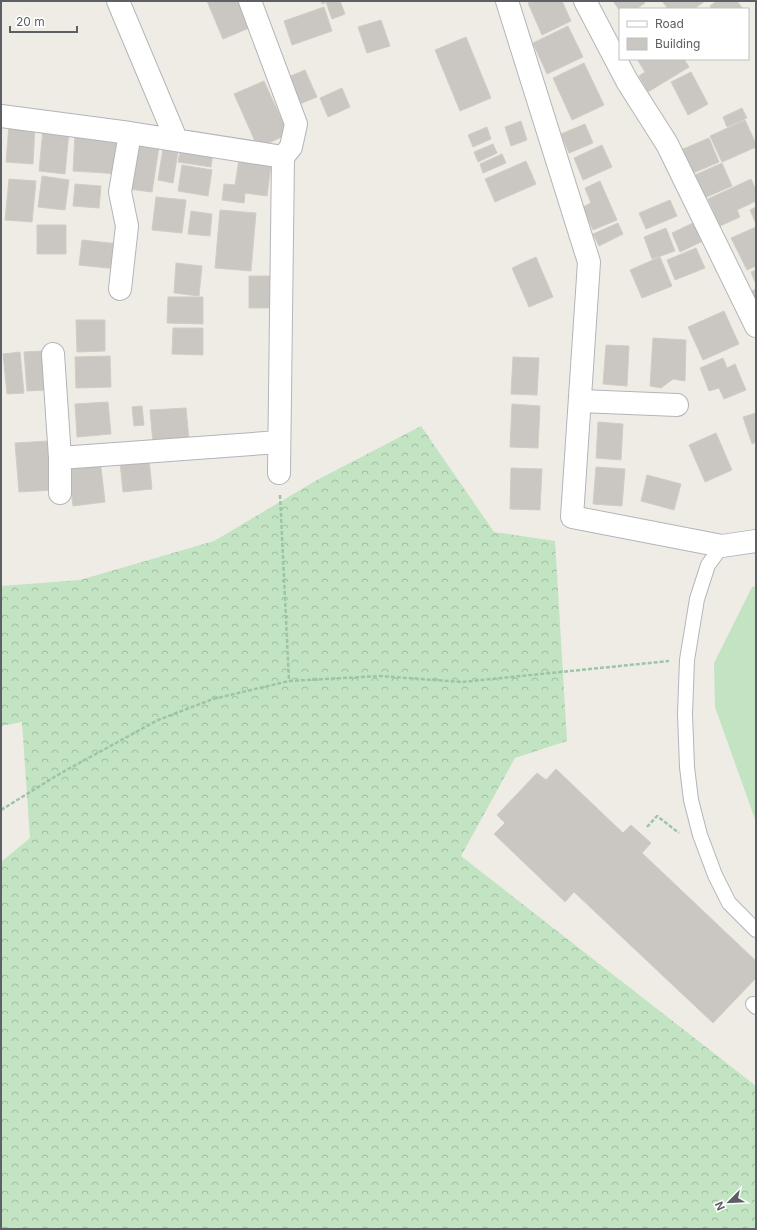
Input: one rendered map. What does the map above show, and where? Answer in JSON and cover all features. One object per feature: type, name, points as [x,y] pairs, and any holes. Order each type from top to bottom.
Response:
[{"type":"street","points":[[118,1],[176,139]]},
{"type":"street","points":[[250,1],[296,124],[291,147],[283,157],[279,473]]},
{"type":"street","points":[[507,1],[589,262],[572,517],[722,546],[756,541]]},
{"type":"street","points":[[585,1],[627,81],[667,144],[756,326]]},
{"type":"street","points":[[1,116],[176,139],[283,157]]},
{"type":"street","points":[[120,289],[127,226],[120,192],[130,133]]},
{"type":"street","points":[[53,354],[60,458],[60,493]]},
{"type":"street","points":[[580,401],[678,405]]},
{"type":"street","points":[[60,458],[279,442]]},
{"type":"lane","points":[[722,546],[708,565],[697,598],[687,660],[685,714],[687,767],[691,800],[700,835],[715,875],[729,903],[756,930]]},
{"type":"path","points":[[279,473],[289,680]]},
{"type":"path","points":[[1,810],[61,774],[158,720],[213,699],[289,680],[380,676],[462,682],[687,660]]},
{"type":"path","points":[[647,827],[657,816],[707,854]]},
{"type":"green space","points":[[421,426],[494,532],[555,541],[567,741],[515,758],[461,856],[756,1086],[756,1229],[1,1229],[1,862],[30,838],[22,722],[1,726],[1,586],[80,580],[214,541],[317,480]]},
{"type":"green space","points":[[756,586],[756,822],[715,707],[714,663],[752,587]]},
{"type":"building","points":[[207,1],[238,1],[249,28],[223,39]]},
{"type":"building","points":[[321,1],[340,1],[345,14],[332,19],[326,2],[322,4]]},
{"type":"building","points":[[533,1],[562,1],[571,21],[542,35],[528,3]]},
{"type":"building","points":[[613,1],[643,1],[645,3],[638,8],[619,8],[619,10]]},
{"type":"building","points":[[662,1],[705,1],[695,8],[667,8]]},
{"type":"building","points":[[717,1],[737,1],[742,8],[711,8],[710,6]]},
{"type":"building","points":[[324,7],[332,31],[292,45],[284,21]]},
{"type":"building","points":[[381,20],[390,46],[367,53],[358,27]]},
{"type":"building","points":[[568,26],[583,57],[547,74],[533,43]]},
{"type":"building","points":[[466,37],[491,98],[460,111],[435,50]]},
{"type":"building","points":[[638,60],[685,60],[689,67],[648,92],[639,76],[645,72]]},
{"type":"building","points":[[584,63],[604,105],[572,120],[553,78]]},
{"type":"building","points":[[305,70],[317,97],[297,105],[286,78]]},
{"type":"building","points":[[691,72],[708,104],[688,115],[671,82]]},
{"type":"building","points":[[264,81],[288,134],[258,148],[234,94]]},
{"type":"building","points":[[342,88],[350,107],[328,117],[320,98]]},
{"type":"building","points":[[742,108],[747,118],[727,127],[723,117]]},
{"type":"building","points":[[745,120],[756,147],[722,162],[710,136]]},
{"type":"building","points":[[521,121],[527,140],[511,146],[505,127]]},
{"type":"building","points":[[585,124],[593,143],[569,153],[561,134]]},
{"type":"building","points":[[9,125],[35,127],[33,164],[6,162]]},
{"type":"building","points":[[487,127],[491,139],[473,147],[468,135]]},
{"type":"building","points":[[43,129],[69,131],[65,174],[39,171]]},
{"type":"building","points":[[75,134],[122,137],[121,174],[73,171]]},
{"type":"building","points":[[709,138],[719,162],[686,176],[676,152]]},
{"type":"building","points":[[164,142],[179,145],[173,183],[158,180]]},
{"type":"building","points":[[134,143],[159,147],[152,192],[128,189]]},
{"type":"building","points":[[493,144],[497,153],[478,162],[474,152]]},
{"type":"building","points":[[602,145],[612,167],[583,180],[574,158]]},
{"type":"building","points":[[181,147],[213,152],[211,167],[178,162]]},
{"type":"building","points":[[240,153],[272,157],[267,196],[245,193],[244,203],[222,200],[224,184],[235,185]]},
{"type":"building","points":[[502,154],[506,163],[483,173],[480,164]]},
{"type":"building","points":[[526,161],[536,184],[495,202],[485,179]]},
{"type":"building","points":[[722,163],[732,186],[702,199],[693,176]]},
{"type":"building","points":[[182,165],[212,170],[208,196],[178,191]]},
{"type":"building","points":[[42,176],[69,180],[65,210],[38,207]]},
{"type":"building","points":[[9,179],[36,181],[32,222],[5,220]]},
{"type":"building","points":[[751,179],[756,190],[756,201],[737,210],[740,217],[720,226],[708,199]]},
{"type":"building","points":[[600,181],[617,220],[593,230],[583,207],[591,203],[585,188]]},
{"type":"building","points":[[75,184],[101,186],[99,208],[73,206]]},
{"type":"building","points":[[156,197],[186,200],[182,233],[152,230]]},
{"type":"building","points":[[670,200],[677,216],[646,229],[639,213]]},
{"type":"building","points":[[756,207],[756,224],[750,210]]},
{"type":"building","points":[[220,210],[256,213],[251,271],[215,268]]},
{"type":"building","points":[[191,211],[212,214],[210,236],[188,234]]},
{"type":"building","points":[[695,222],[703,241],[680,252],[672,233]]},
{"type":"building","points":[[618,223],[623,234],[599,246],[593,234]]},
{"type":"building","points":[[37,225],[66,225],[66,254],[37,254]]},
{"type":"building","points":[[756,227],[756,266],[747,270],[731,238]]},
{"type":"building","points":[[666,228],[675,251],[652,259],[644,237]]},
{"type":"building","points":[[82,240],[119,244],[117,269],[79,265]]},
{"type":"building","points":[[696,248],[705,268],[675,280],[667,260]]},
{"type":"building","points":[[536,257],[553,297],[529,307],[512,268]]},
{"type":"building","points":[[660,257],[672,286],[642,298],[630,270]]},
{"type":"building","points":[[176,263],[202,266],[199,296],[174,293]]},
{"type":"building","points":[[756,270],[756,281],[755,282],[751,272]]},
{"type":"building","points":[[249,276],[275,276],[275,308],[249,308]]},
{"type":"building","points":[[756,289],[756,307],[749,292]]},
{"type":"building","points":[[168,297],[203,297],[203,324],[167,323]]},
{"type":"building","points":[[724,311],[739,344],[703,360],[688,327]]},
{"type":"building","points":[[76,320],[105,320],[105,351],[77,352]]},
{"type":"building","points":[[173,328],[203,328],[203,355],[172,354]]},
{"type":"building","points":[[653,338],[686,340],[685,381],[673,379],[661,388],[650,386]]},
{"type":"building","points":[[606,345],[629,346],[627,386],[603,384]]},
{"type":"building","points":[[43,351],[46,390],[27,391],[24,352]]},
{"type":"building","points":[[20,352],[24,393],[7,394],[3,354]]},
{"type":"building","points":[[110,356],[111,387],[76,388],[75,357]]},
{"type":"building","points":[[513,357],[539,358],[537,395],[511,394]]},
{"type":"building","points":[[723,358],[727,368],[735,364],[746,390],[724,399],[719,388],[709,391],[700,368]]},
{"type":"building","points":[[108,402],[111,434],[77,437],[75,404]]},
{"type":"building","points":[[512,404],[540,406],[538,448],[510,447]]},
{"type":"building","points":[[142,406],[144,425],[134,426],[132,407]]},
{"type":"building","points":[[186,408],[189,440],[153,443],[150,410]]},
{"type":"building","points":[[756,413],[756,442],[752,444],[743,417]]},
{"type":"building","points":[[598,422],[623,424],[621,460],[596,458]]},
{"type":"building","points":[[716,433],[732,470],[705,482],[689,445]]},
{"type":"building","points":[[49,441],[53,490],[19,492],[15,443]]},
{"type":"building","points":[[100,459],[105,502],[73,506],[68,463]]},
{"type":"building","points":[[149,459],[152,489],[123,492],[120,462]]},
{"type":"building","points":[[596,467],[625,469],[622,506],[593,504]]},
{"type":"building","points":[[511,468],[542,469],[540,510],[510,509]]},
{"type":"building","points":[[647,475],[681,484],[674,510],[641,501]]},
{"type":"building","points":[[556,769],[623,833],[631,825],[651,843],[642,853],[756,961],[756,978],[713,1023],[574,892],[565,902],[494,834],[505,823],[497,815],[537,773],[546,780]]}]
